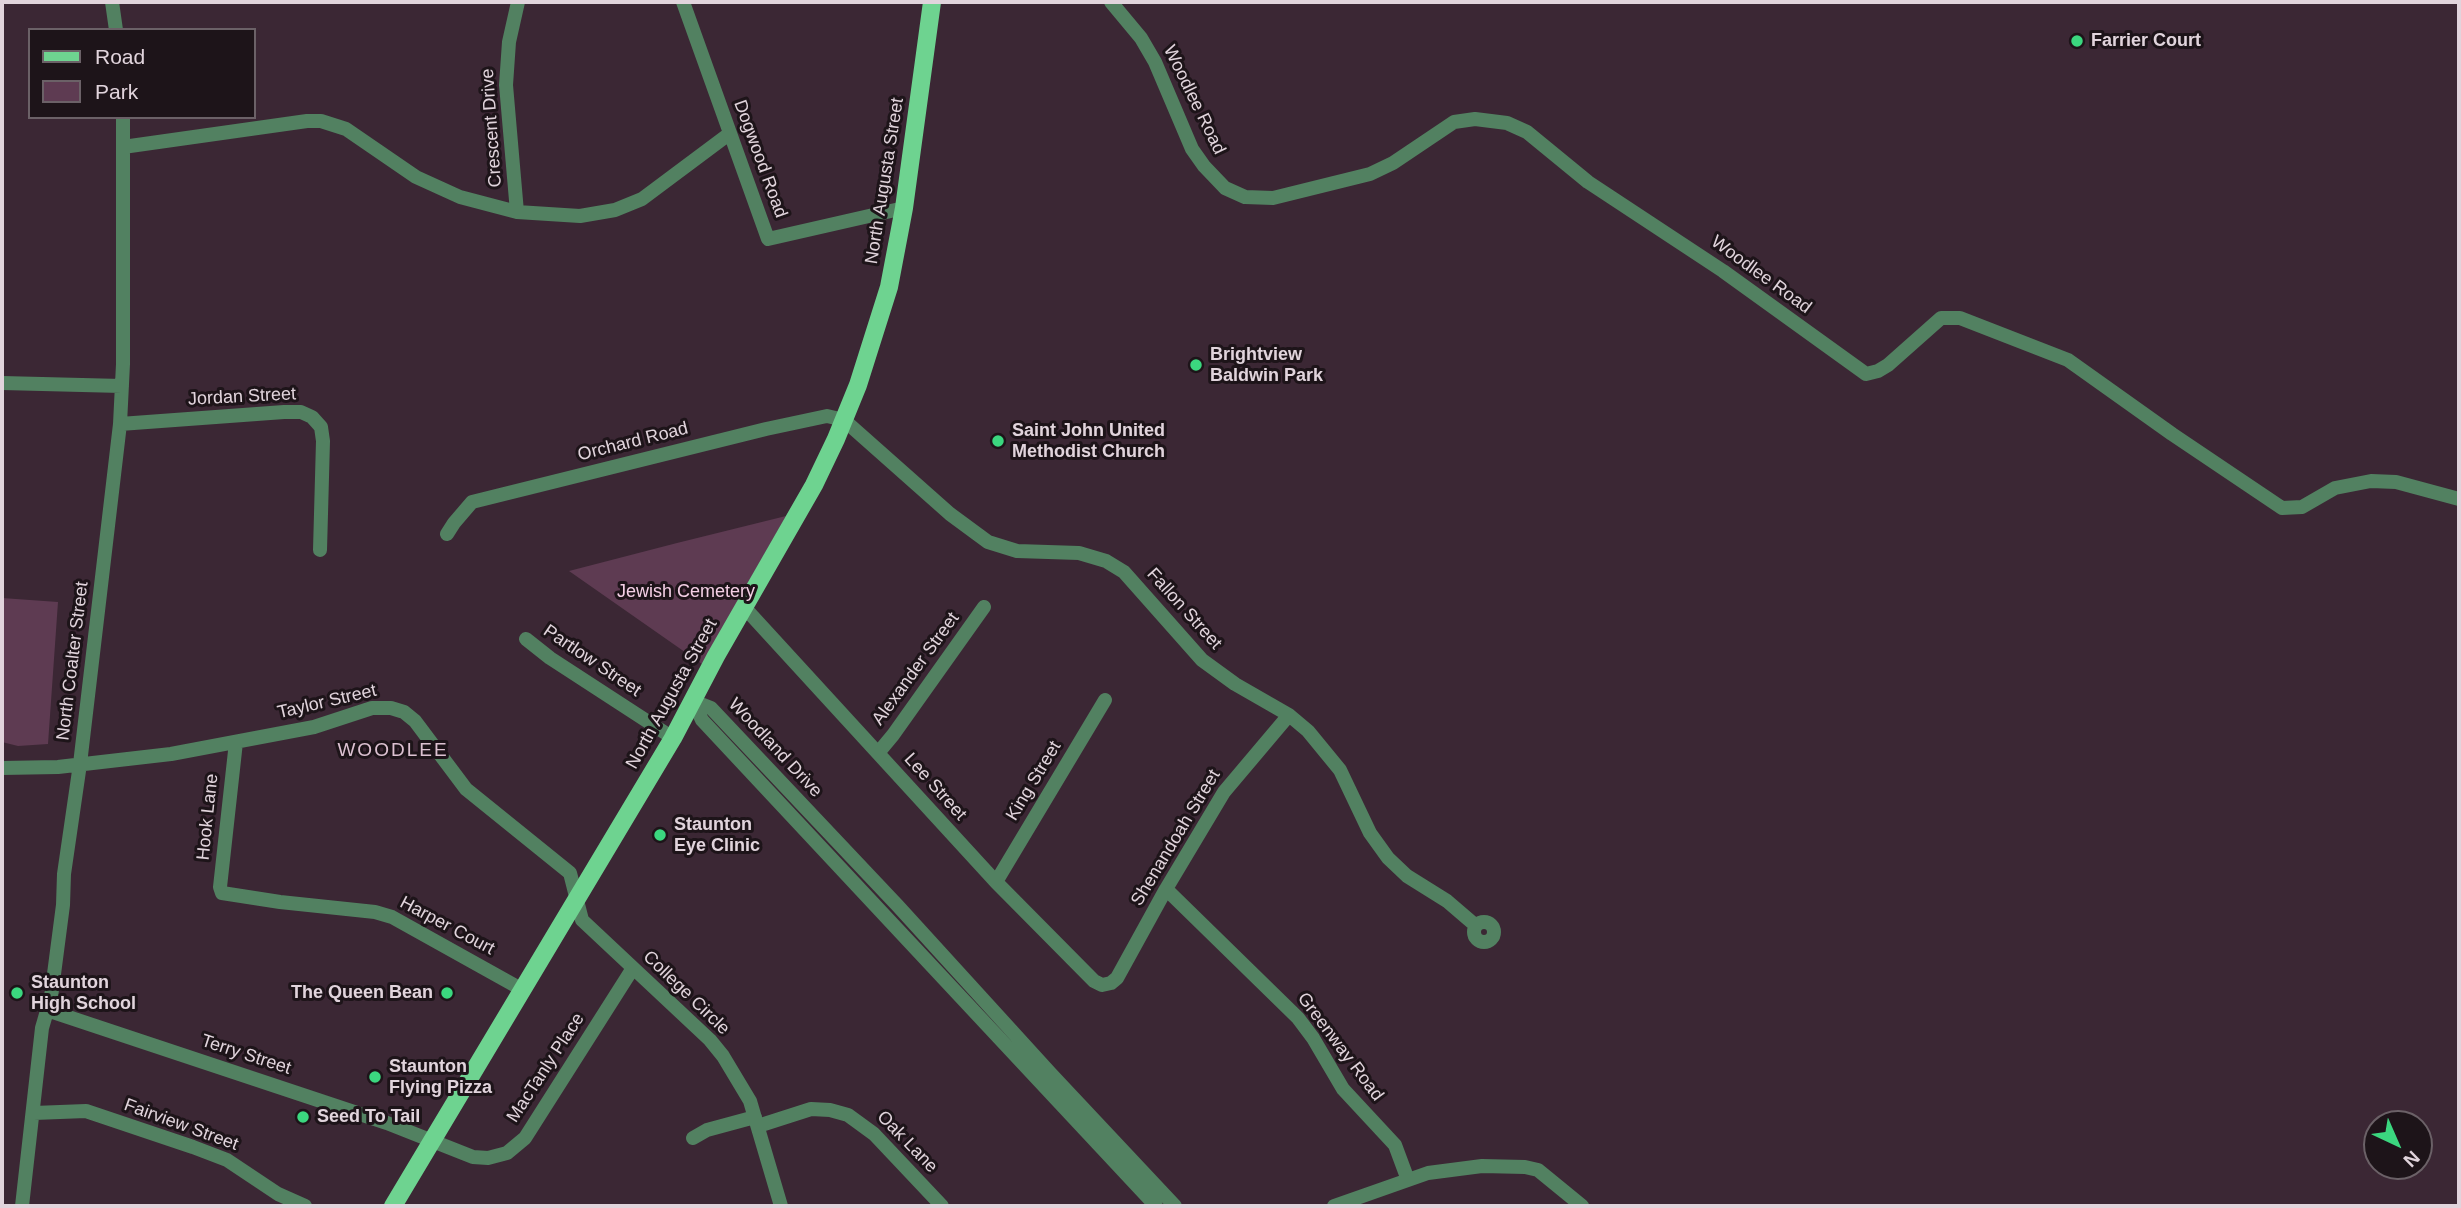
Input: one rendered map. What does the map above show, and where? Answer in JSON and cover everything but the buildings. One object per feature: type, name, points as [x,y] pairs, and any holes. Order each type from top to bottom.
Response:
[{"type":"main road","name":"North Augusta Street","points":[[393,1206],[673,738],[716,656],[809,494],[844,420],[889,287],[904,208],[932,2]]},
{"type":"street","points":[[112,2],[116,28]]},
{"type":"street","name":"Crescent Drive","points":[[517,212],[506,85],[509,42],[518,2]]},
{"type":"street","name":"Dogwood Road","points":[[683,2],[768,239],[904,208]]},
{"type":"street","name":"Woodlee Road","points":[[1111,2],[1141,38],[1156,62],[1192,149],[1225,188],[1245,197],[1273,198],[1370,174],[1393,163],[1443,128],[1462,120],[1507,123],[1527,132],[1588,182],[1723,271],[1866,374],[1874,373],[1888,365],[1941,317],[1960,317],[2068,360],[2172,435],[2282,508],[2302,507],[2335,488],[2371,481],[2396,482],[2459,499]]},
{"type":"street","name":"North Coalter Street","points":[[22,1206],[42,1028],[47,1010],[80,764],[120,424],[123,119]]},
{"type":"street","points":[[123,147],[321,121],[351,131],[427,183],[478,203],[517,212],[580,216],[629,205],[642,199],[729,134]]},
{"type":"street","points":[[2,383],[122,386]]},
{"type":"street","name":"Jordan Street","points":[[120,424],[284,412],[301,412],[312,417],[321,427],[323,441],[320,550]]},
{"type":"street","name":"Orchard Road","points":[[447,534],[472,502],[766,429],[827,416],[844,420]]},
{"type":"street","name":"Fallon Street","points":[[844,420],[950,514],[988,542],[1017,551],[1079,553],[1120,569],[1202,660],[1223,677],[1289,715],[1317,741],[1335,762],[1349,785],[1370,833],[1388,858],[1407,876],[1447,901],[1475,925]]},
{"type":"street","name":"Lee Street","points":[[744,607],[996,882],[1094,981],[1105,985]]},
{"type":"street","name":"Alexander Street","points":[[878,753],[984,607]]},
{"type":"street","name":"Partlow Street","points":[[526,639],[550,658],[673,738]]},
{"type":"street","name":"Woodland Drive","points":[[693,701],[702,720],[1156,1206]]},
{"type":"street","name":"Woodland Drive","points":[[693,701],[711,708],[1175,1206]]},
{"type":"street","name":"King Street","points":[[996,882],[1105,701]]},
{"type":"street","name":"Taylor Street","points":[[2,768],[58,768],[171,754],[314,727],[372,708],[387,707],[400,710],[415,721],[466,789],[570,873],[577,897]]},
{"type":"street","name":"Shenandoah Street","points":[[1105,985],[1111,984],[1117,978],[1224,792],[1289,715]]},
{"type":"street","name":"Hook Lane","points":[[224,895],[220,887],[236,742]]},
{"type":"street","name":"Greenway Road","points":[[1166,889],[1298,1018],[1319,1047],[1343,1089],[1395,1145],[1408,1180]]},
{"type":"street","name":"Harper Court","points":[[224,895],[375,912],[392,917],[523,990]]},
{"type":"street","name":"College Circle","points":[[577,897],[582,920],[717,1048],[741,1083],[757,1121],[781,1206]]},
{"type":"street","name":"MacTanly Place","points":[[432,1139],[468,1155],[484,1158],[503,1155],[521,1143],[633,968]]},
{"type":"street","name":"Terry Street","points":[[47,1010],[236,1071],[432,1139]]},
{"type":"street","name":"Oak Lane","points":[[693,1138],[707,1130],[811,1109],[830,1110],[859,1121],[942,1206]]},
{"type":"street","name":"Fairview Street","points":[[34,1113],[86,1111],[193,1147],[227,1160],[278,1194],[305,1206]]},
{"type":"street","points":[[1334,1206],[1447,1169],[1482,1167],[1525,1167],[1538,1170],[1583,1206]]},
{"type":"green space","name":"Jewish Cemetery","points":[[786,516],[702,664],[569,571],[677,543]]},
{"type":"green space","points":[[2,598],[58,602],[48,744],[18,746],[2,742]]},
{"type":"place","name":"Farrier Court","points":[[2077,41]]},
{"type":"place","name":"Brightview Baldwin Park","points":[[1196,365]]},
{"type":"place","name":"Saint John United Methodist Church","points":[[998,441]]},
{"type":"place","name":"Staunton Eye Clinic","points":[[660,835]]},
{"type":"place","name":"Staunton High School","points":[[17,993]]},
{"type":"place","name":"The Queen Bean","points":[[447,993]]},
{"type":"place","name":"Staunton Flying Pizza","points":[[375,1077]]},
{"type":"place","name":"Seed To Tail","points":[[303,1117]]},
{"type":"district","name":"WOODLEE","points":[[393,751]]}]
